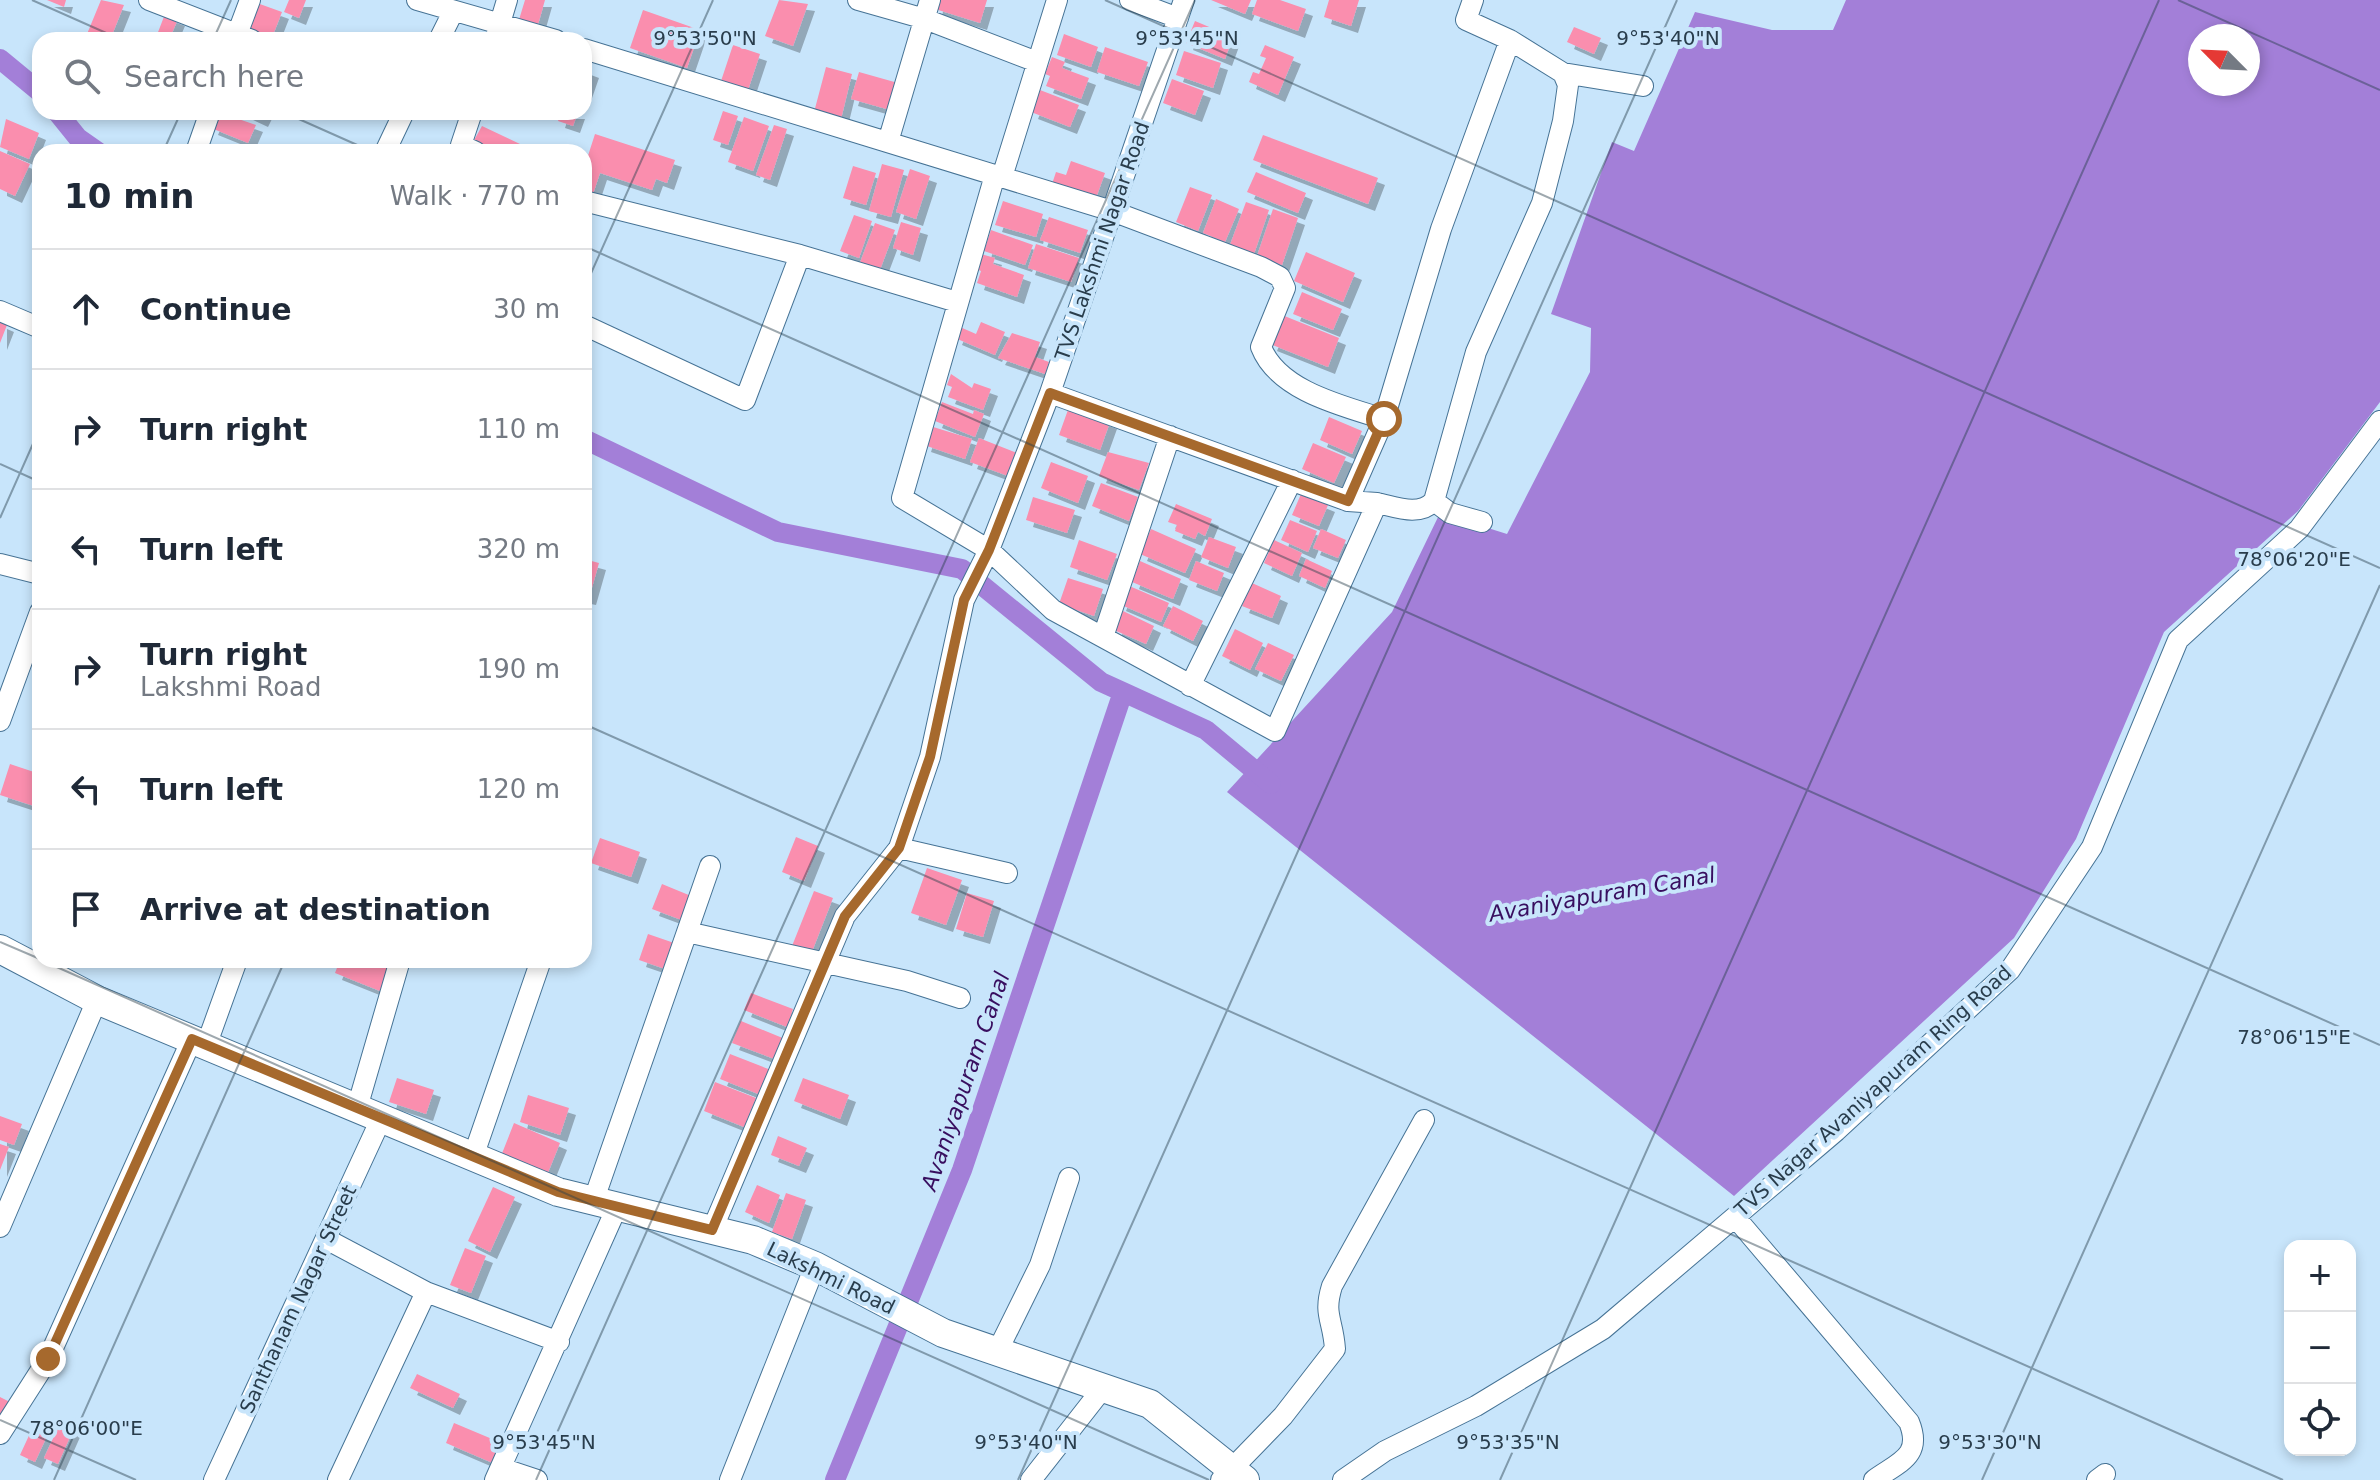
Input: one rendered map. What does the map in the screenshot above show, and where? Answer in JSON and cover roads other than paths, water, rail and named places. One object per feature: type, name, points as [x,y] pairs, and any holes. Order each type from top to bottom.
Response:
[{"type":"street","points":[[149,0],[226,32]]},
{"type":"street","points":[[242,32],[250,0]]},
{"type":"street","points":[[417,0],[498,31],[507,0]]},
{"type":"street","points":[[858,0],[928,10],[1037,62]]},
{"type":"street","points":[[1057,0],[957,302],[902,498],[989,550],[1053,610],[1275,731],[1377,503]]},
{"type":"street","points":[[1130,0],[1181,9]]},
{"type":"street","points":[[1473,0],[1466,20],[1510,40],[1563,73],[1643,86]]},
{"type":"street","name":"TVS Lakshmi Nagar Road","points":[[712,1230],[845,916],[899,848],[930,757],[964,600],[989,550],[1050,393],[1181,9]]},
{"type":"street","points":[[888,142],[928,10]]},
{"type":"street","points":[[443,32],[453,12]]},
{"type":"street","points":[[1348,501],[1384,419],[1441,229],[1510,40]]},
{"type":"street","points":[[592,51],[1112,211],[1261,267],[1280,277],[1285,288],[1261,347],[1267,362],[1328,401],[1384,419]]},
{"type":"street","points":[[1050,393],[1348,501],[1418,511],[1427,509],[1434,501],[1476,352],[1542,203],[1563,121],[1568,85],[1563,73]]},
{"type":"street","points":[[198,144],[204,120]]},
{"type":"street","points":[[389,144],[400,120]]},
{"type":"street","points":[[466,144],[471,120]]},
{"type":"street","points":[[592,203],[800,255],[957,302]]},
{"type":"street","points":[[592,329],[745,400],[800,255]]},
{"type":"street","points":[[0,311],[32,325]]},
{"type":"street","name":"TVS Nagar Avaniyapuram Ring Road","points":[[1343,1480],[1385,1451],[1476,1406],[1603,1329],[1836,1131],[2010,970],[2092,847],[2178,640],[2299,529],[2380,421]]},
{"type":"street","points":[[1103,637],[1170,436]]},
{"type":"street","points":[[1190,686],[1292,480]]},
{"type":"street","points":[[1434,501],[1450,513],[1482,522]]},
{"type":"street","points":[[0,564],[32,572]]},
{"type":"street","points":[[0,721],[32,634]]},
{"type":"street","points":[[899,848],[1007,873]]},
{"type":"street","points":[[537,1480],[498,1474],[559,1342],[605,1205],[687,932],[710,866]]},
{"type":"street","points":[[687,932],[907,981],[960,998]]},
{"type":"street","name":"Lakshmi Road","points":[[0,949],[32,966]]},
{"type":"street","name":"Lakshmi Road","points":[[36,968],[97,1000],[473,1157],[605,1205],[753,1240],[815,1266],[886,1306],[943,1333],[1150,1404],[1233,1477]]},
{"type":"street","points":[[0,1434],[48,1359],[233,968]]},
{"type":"street","name":"Santhanam Nagar Street","points":[[214,1480],[326,1239],[369,1113],[398,968]]},
{"type":"street","points":[[473,1157],[538,968]]},
{"type":"street","points":[[0,1227],[97,1000]]},
{"type":"street","points":[[1233,1477],[1335,1349],[1333,1329],[1325,1308],[1332,1286],[1424,1120]]},
{"type":"street","points":[[997,1352],[1040,1265],[1069,1178]]},
{"type":"street","points":[[1735,1217],[1909,1422],[1916,1439],[1914,1449],[1874,1480]]},
{"type":"street","points":[[326,1239],[426,1292],[559,1342]]},
{"type":"street","points":[[730,1480],[815,1266]]},
{"type":"street","points":[[338,1480],[426,1292]]},
{"type":"street","points":[[1031,1480],[1103,1388]]},
{"type":"water","points":[[1846,0],[2380,0],[2380,402],[2298,511],[2164,632],[2076,839],[2014,938],[1734,1196],[1227,792],[1392,612],[1440,513],[1507,534],[1590,372],[1591,328],[1551,314],[1612,142],[1634,151],[1695,12],[1772,30],[1833,30]]},
{"type":"waterway","name":"Avaniyapuram Canal","points":[[0,59],[32,85]]},
{"type":"waterway","name":"Avaniyapuram Canal","points":[[63,120],[87,144]]},
{"type":"waterway","name":"Avaniyapuram Canal","points":[[592,443],[778,532],[962,569],[1101,682],[1123,692],[962,1170],[835,1480]]},
{"type":"waterway","name":"Avaniyapuram Canal","points":[[1123,692],[1206,730],[1271,784]]}]
